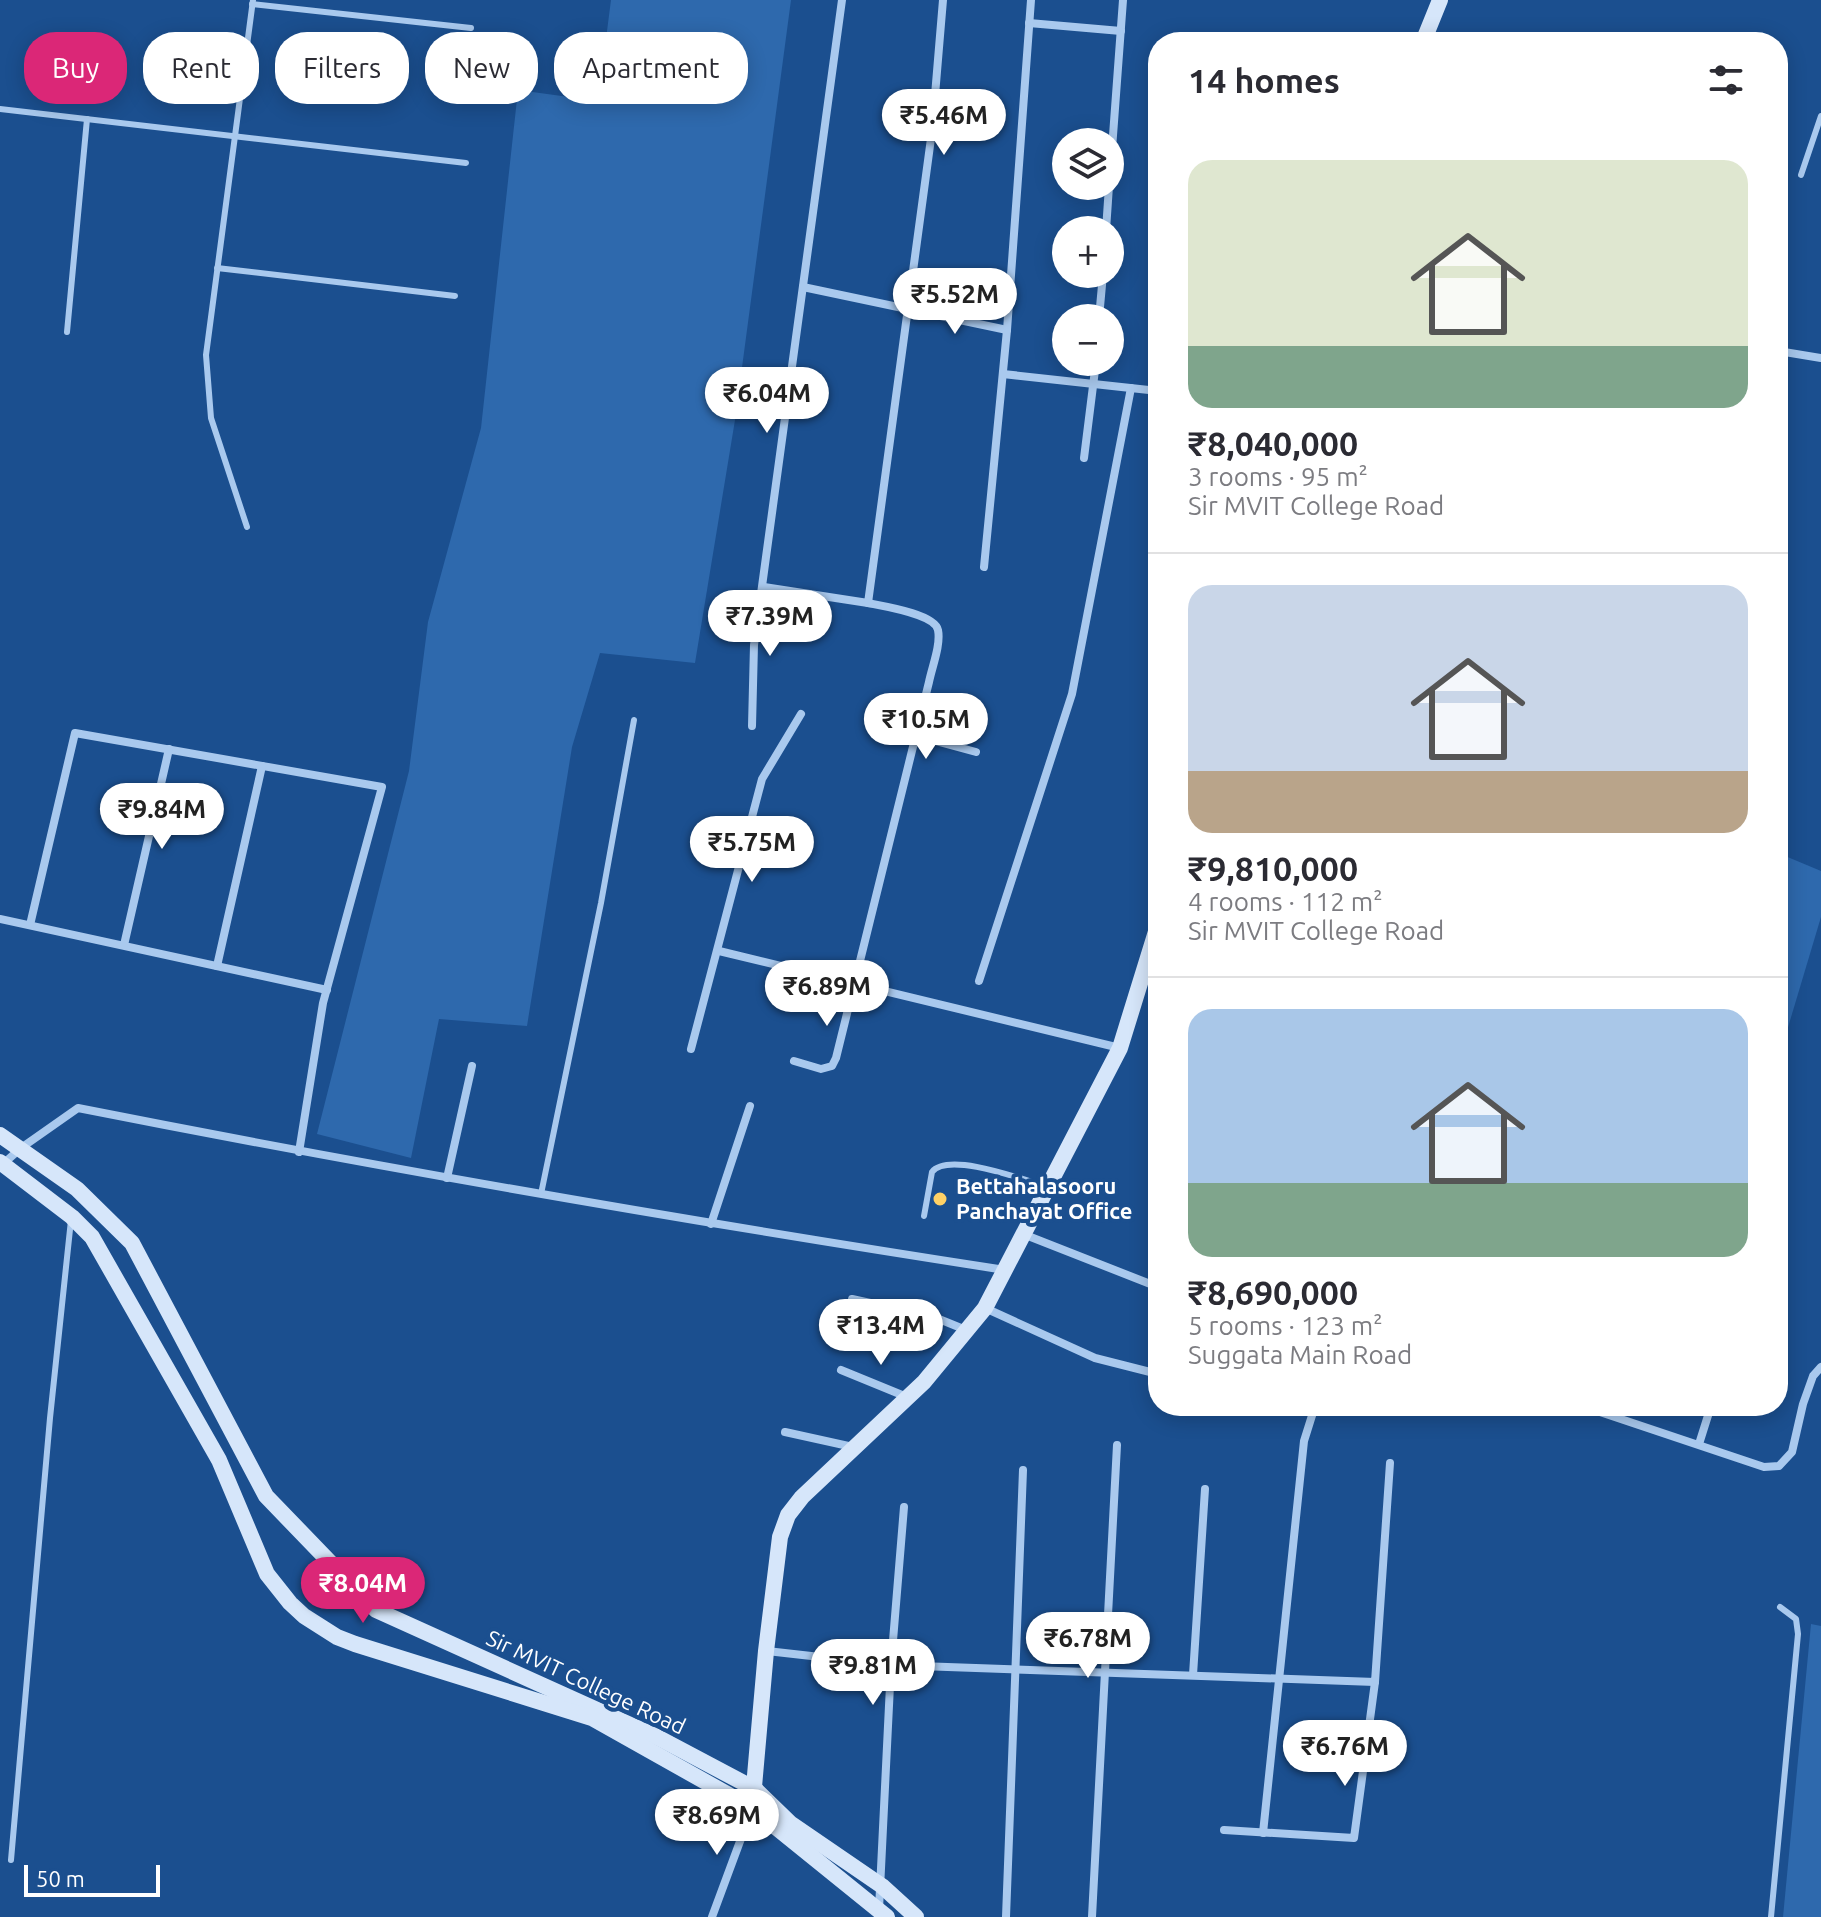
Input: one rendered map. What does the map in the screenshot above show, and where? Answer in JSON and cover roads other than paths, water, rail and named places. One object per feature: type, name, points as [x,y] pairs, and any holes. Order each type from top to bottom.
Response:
[{"type":"main road","points":[[1427,32],[1440,0]]},
{"type":"main road","points":[[752,1808],[780,1537],[788,1515],[802,1497],[908,1397],[985,1308],[1120,1048],[1148,957]]},
{"type":"main road","name":"Sir MVIT College Road","points":[[0,1135],[77,1189],[132,1243],[266,1496],[376,1610],[657,1737],[754,1788],[790,1823],[880,1885],[916,1917]]},
{"type":"main road","name":"Sir MVIT College Road","points":[[1,1163],[72,1217],[92,1237],[219,1460],[267,1574],[304,1616],[337,1637],[355,1644],[592,1718],[752,1808],[883,1914]]},
{"type":"street","points":[[752,726],[754,645],[842,0]]},
{"type":"street","points":[[868,603],[932,131],[943,0]]},
{"type":"street","points":[[984,567],[1007,330],[1031,0]]},
{"type":"street","points":[[1114,128],[1123,0]]},
{"type":"street","points":[[1029,23],[1121,31]]},
{"type":"street","points":[[803,287],[1007,330]]},
{"type":"street","points":[[1788,353],[1821,358]]},
{"type":"street","points":[[1003,374],[1148,390]]},
{"type":"street","points":[[1084,458],[1095,376]]},
{"type":"street","points":[[979,981],[1072,694],[1131,388]]},
{"type":"street","points":[[764,587],[868,603],[927,618],[937,624],[939,633],[836,1058],[832,1066],[821,1069],[794,1061]]},
{"type":"street","points":[[691,1049],[762,779],[801,714]]},
{"type":"street","points":[[869,723],[976,752]]},
{"type":"street","points":[[30,925],[75,733],[382,787],[327,990],[299,1152]]},
{"type":"street","points":[[124,945],[169,749]]},
{"type":"street","points":[[217,966],[262,766]]},
{"type":"street","points":[[0,919],[327,990]]},
{"type":"street","points":[[719,951],[1120,1048]]},
{"type":"street","points":[[447,1178],[472,1066]]},
{"type":"street","points":[[711,1224],[750,1106]]},
{"type":"street","points":[[1,1163],[78,1108],[447,1178],[711,1224],[1006,1270]]},
{"type":"street","points":[[1023,1234],[1148,1283]]},
{"type":"street","points":[[852,1299],[934,1317],[966,1330]]},
{"type":"street","points":[[985,1308],[1095,1358],[1148,1371]]},
{"type":"street","points":[[1613,1416],[1764,1467],[1779,1466],[1792,1452],[1803,1404],[1813,1376],[1821,1367]]},
{"type":"street","points":[[841,1370],[908,1397]]},
{"type":"street","points":[[1263,1833],[1304,1441],[1312,1416]]},
{"type":"street","points":[[1699,1444],[1708,1416]]},
{"type":"street","points":[[785,1432],[854,1447]]},
{"type":"street","points":[[1092,1917],[1117,1445]]},
{"type":"street","points":[[1224,1830],[1354,1838],[1375,1682],[1390,1463]]},
{"type":"street","points":[[1006,1917],[1023,1470]]},
{"type":"street","points":[[1193,1675],[1205,1489]]},
{"type":"street","points":[[883,1914],[880,1885],[891,1665],[904,1507]]},
{"type":"street","points":[[766,1651],[891,1665],[1375,1682]]},
{"type":"street","points":[[712,1917],[752,1808]]},
{"type":"lane","points":[[247,527],[211,418],[206,355],[252,2],[471,28]]},
{"type":"lane","points":[[0,109],[466,163]]},
{"type":"lane","points":[[1801,175],[1821,116]]},
{"type":"lane","points":[[67,332],[87,119]]},
{"type":"lane","points":[[217,268],[455,296]]},
{"type":"lane","points":[[541,1194],[601,903],[634,720]]},
{"type":"lane","points":[[924,1216],[932,1172],[936,1166],[944,1164],[967,1165],[1048,1187]]},
{"type":"lane","points":[[11,1860],[50,1418],[72,1217]]},
{"type":"lane","points":[[1771,1917],[1798,1634],[1796,1619],[1780,1607]]},
{"type":"place","name":"Bettahalasooru Panchayat Office","points":[[940,1199]]}]
